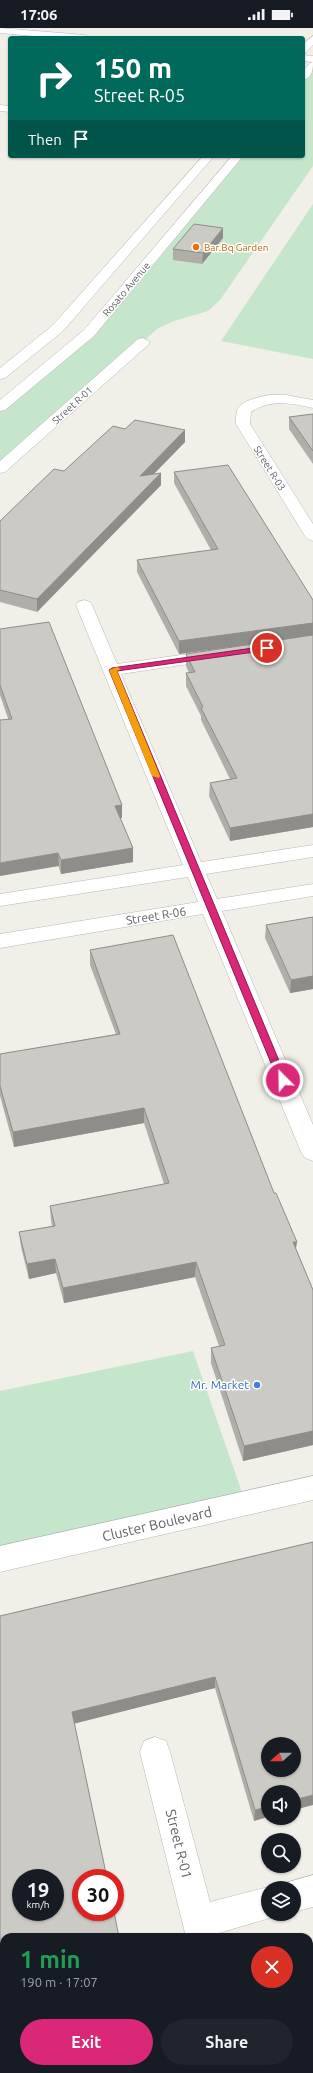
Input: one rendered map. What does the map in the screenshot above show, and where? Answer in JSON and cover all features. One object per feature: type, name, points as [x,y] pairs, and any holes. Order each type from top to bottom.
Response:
[{"type":"street","points":[[0,30],[63,36]]},
{"type":"street","points":[[305,48],[313,39]]},
{"type":"street","points":[[305,75],[313,65]]},
{"type":"street","points":[[0,375],[58,328],[207,158]]},
{"type":"street","name":"Rosato Avenue","points":[[0,407],[89,333],[236,158]]},
{"type":"street","name":"Street R-01","points":[[0,469],[143,342]]},
{"type":"street","name":"Street R-03","points":[[313,404],[290,399],[271,398],[256,402],[244,410],[243,424],[313,536]]},
{"type":"street","points":[[84,605],[313,1152]]},
{"type":"street","points":[[112,670],[228,654]]},
{"type":"street","points":[[0,900],[313,851]]},
{"type":"street","name":"Street R-06","points":[[0,942],[313,890]]},
{"type":"street","name":"Cluster Boulevard","points":[[0,1559],[313,1488]]},
{"type":"street","name":"Street R-01","points":[[155,1752],[201,1929]]},
{"type":"street","points":[[301,1894],[313,1891]]},
{"type":"street","points":[[201,1929],[261,1906]]},
{"type":"green space","points":[[313,65],[313,166],[220,300],[208,311],[174,321],[157,329],[0,469],[0,407],[89,333],[236,158],[305,158],[305,75]]},
{"type":"green space","points":[[313,204],[313,359],[221,341]]},
{"type":"green space","points":[[193,1351],[246,1504],[0,1559],[0,1391]]},
{"type":"building","points":[[194,224],[223,228],[203,253],[173,249]]},
{"type":"building","points":[[313,414],[313,451],[289,417]]},
{"type":"building","points":[[135,420],[185,430],[140,476],[161,473],[37,599],[0,590],[0,521],[54,469],[64,471],[113,426],[125,429]]},
{"type":"building","points":[[228,465],[313,600],[313,623],[179,641],[137,560],[218,549],[174,472]]},
{"type":"building","points":[[49,622],[122,805],[115,806],[133,848],[61,860],[58,853],[0,863],[0,720],[12,719],[0,685],[0,629]]},
{"type":"building","points":[[313,635],[313,814],[230,828],[210,783],[237,778],[201,708],[203,707],[186,673],[195,672],[186,654]]},
{"type":"building","points":[[313,917],[313,976],[291,980],[266,925]]},
{"type":"building","points":[[173,935],[274,1193],[276,1193],[297,1242],[293,1242],[313,1290],[313,1431],[244,1446],[211,1348],[225,1345],[196,1262],[63,1288],[55,1259],[27,1264],[19,1232],[55,1226],[50,1206],[169,1183],[144,1108],[13,1132],[0,1086],[0,1054],[120,1034],[90,950]]},
{"type":"building","points":[[313,1542],[313,1795],[301,1798],[301,1785],[261,1785],[261,1809],[255,1810],[215,1677],[72,1712],[105,1869],[72,1869],[72,1921],[116,1921],[118,1933],[0,1933],[0,1616]]},
{"type":"slow traffic","points":[[117,669],[112,670],[156,776]]},
{"type":"place","name":"Bar.Bq Garden","points":[[196,247]]},
{"type":"place","name":"Mr. Market","points":[[257,1385]]},
{"type":"route","points":[[267,648],[112,670],[283,1080]]}]
